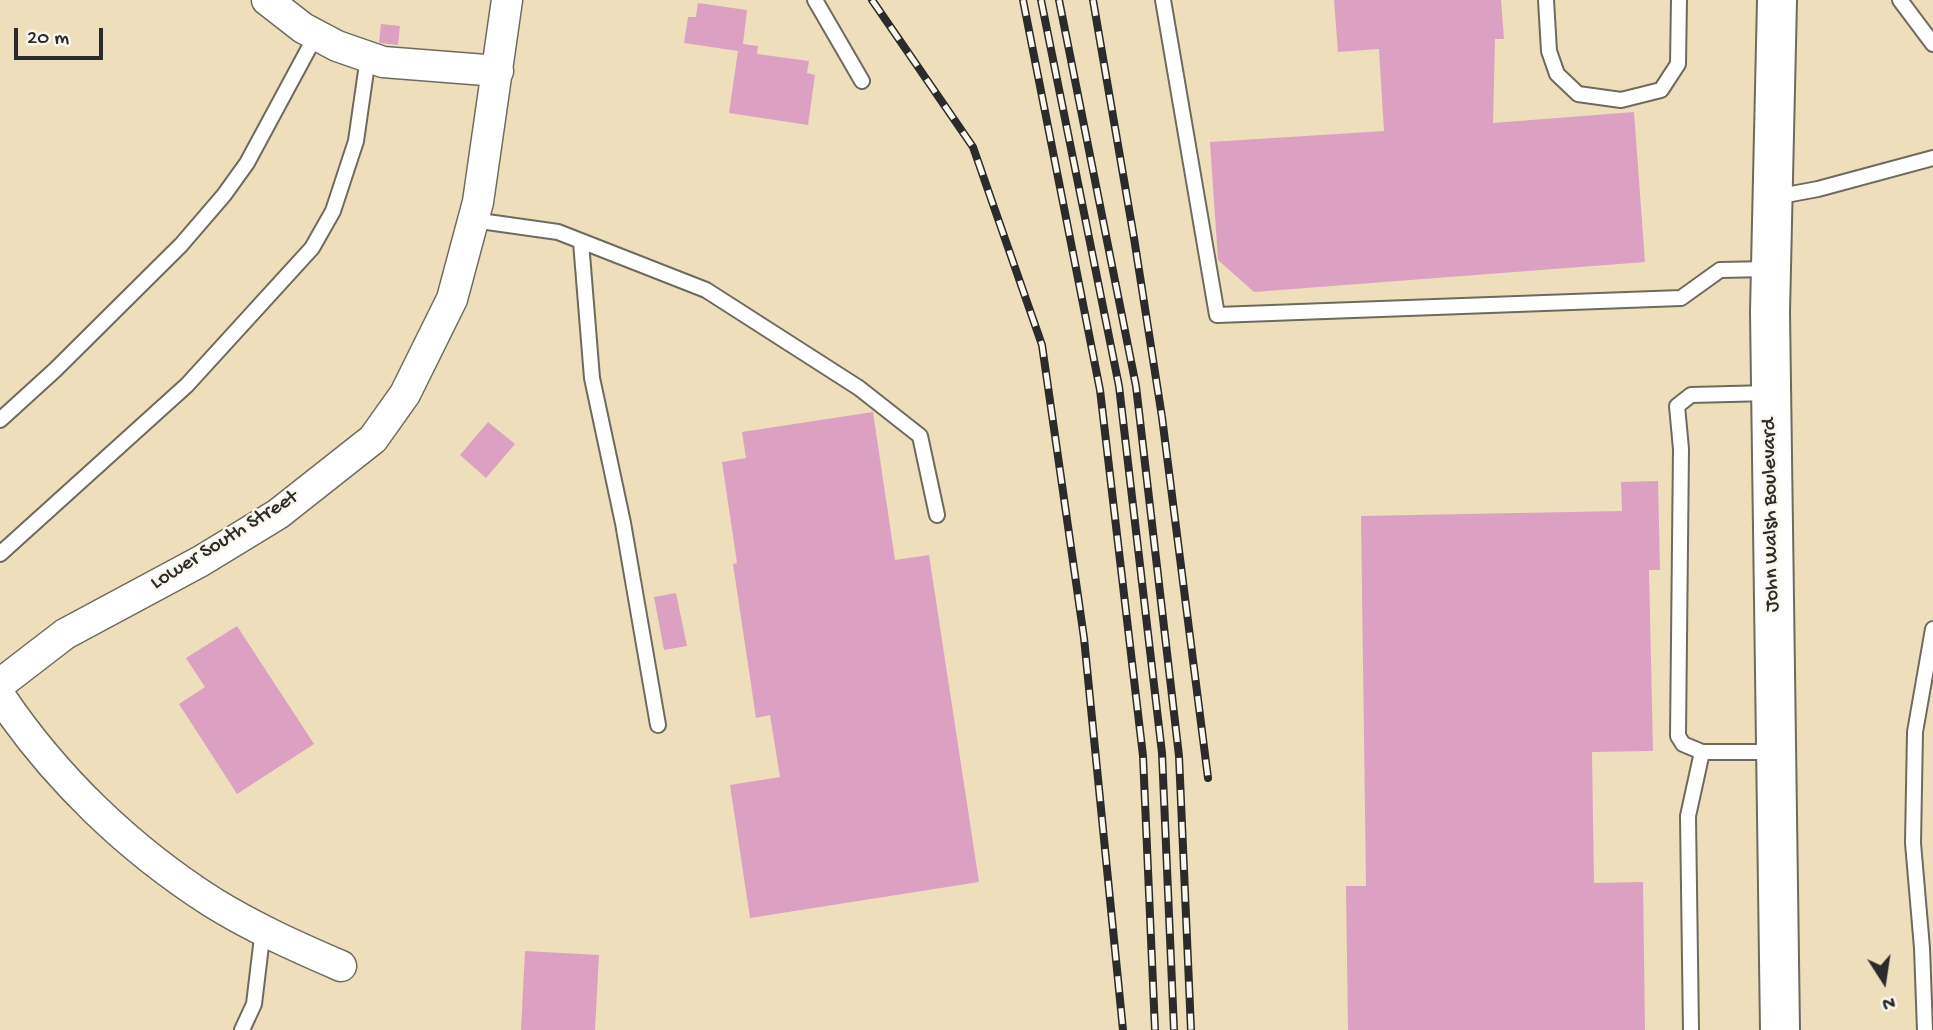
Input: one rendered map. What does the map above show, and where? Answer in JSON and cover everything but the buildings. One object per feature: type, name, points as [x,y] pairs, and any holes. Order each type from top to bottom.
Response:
[{"type":"street","points":[[267,0],[316,35],[337,46],[383,62],[498,71]]},
{"type":"street","name":"Lower South Street","points":[[0,684],[65,634],[201,561],[278,514],[373,439],[405,394],[452,299],[478,202],[507,0]]},
{"type":"street","name":"John Walsh Boulevard","points":[[1777,0],[1771,198],[1770,393],[1780,1030]]},
{"type":"street","points":[[0,696],[18,723],[70,785],[140,850],[213,902],[290,944],[341,966]]},
{"type":"lane","points":[[815,0],[862,80]]},
{"type":"lane","points":[[1163,0],[1217,315],[1681,298],[1720,270],[1770,269]]},
{"type":"lane","points":[[1545,0],[1549,51],[1557,74],[1578,94],[1621,100],[1661,90],[1678,64],[1679,0]]},
{"type":"lane","points":[[1900,0],[1933,44]]},
{"type":"lane","points":[[0,420],[55,370],[181,244],[224,195],[247,163],[316,35]]},
{"type":"lane","points":[[0,554],[187,385],[312,248],[333,211],[356,141],[368,57]]},
{"type":"lane","points":[[1771,198],[1818,189],[1933,158]]},
{"type":"lane","points":[[473,220],[558,233],[706,290],[869,396],[920,436],[937,515]]},
{"type":"lane","points":[[581,242],[592,378],[623,523],[658,725]]},
{"type":"lane","points":[[1770,393],[1691,395],[1677,406],[1681,449],[1678,736],[1683,744],[1702,752],[1776,752]]},
{"type":"lane","points":[[1925,1030],[1913,830],[1915,732],[1933,629]]},
{"type":"lane","points":[[1691,1030],[1688,816],[1702,752]]},
{"type":"lane","points":[[242,1030],[254,1004],[263,929]]},
{"type":"railway","points":[[872,0],[973,147],[1042,345],[1084,638],[1123,1030]]},
{"type":"railway","points":[[1023,0],[1100,390],[1143,756],[1155,1030]]},
{"type":"railway","points":[[1041,0],[1119,386],[1162,753],[1174,1030]]},
{"type":"railway","points":[[1059,0],[1136,386],[1179,756],[1191,1030]]},
{"type":"railway","points":[[1093,0],[1162,417],[1208,778]]}]
